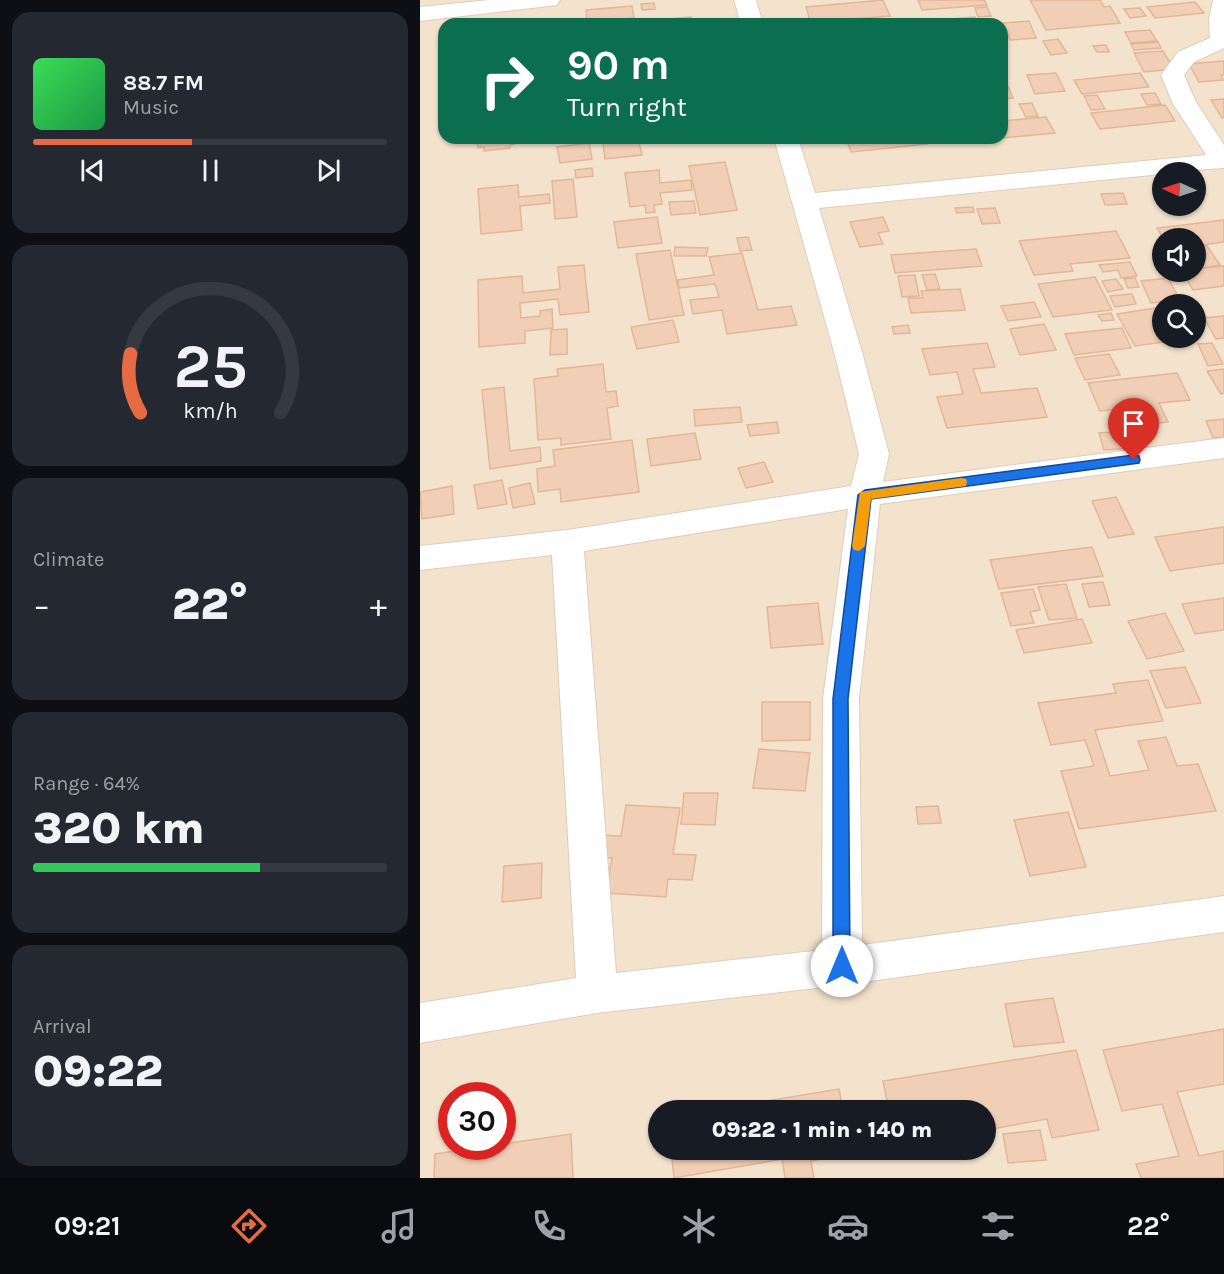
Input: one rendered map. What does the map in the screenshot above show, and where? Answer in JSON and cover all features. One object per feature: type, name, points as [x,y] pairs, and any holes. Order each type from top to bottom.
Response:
[{"type":"street","points":[[420,14],[549,0]]},
{"type":"street","points":[[745,0],[750,18]]},
{"type":"street","points":[[805,202],[1223,161],[1184,102],[1172,75],[1186,57],[1221,41],[1224,0]]},
{"type":"street","points":[[788,144],[848,352],[874,454],[865,495],[841,699],[842,966]]},
{"type":"street","points":[[420,558],[567,542],[865,495],[1224,448]]},
{"type":"street","points":[[567,542],[597,994]]},
{"type":"street","points":[[420,1023],[597,994],[842,966],[1224,914]]},
{"type":"shaded area","points":[[420,0],[1224,0],[1224,1178],[420,1178]]},
{"type":"building","points":[[883,0],[890,16],[809,18],[806,7]]},
{"type":"building","points":[[918,0],[984,0],[987,5],[922,10]]},
{"type":"building","points":[[1030,0],[1100,0],[1104,7],[1110,6],[1120,23],[1046,30]]},
{"type":"building","points":[[1195,2],[1204,13],[1155,18],[1147,7]]},
{"type":"building","points":[[654,3],[655,9],[642,10],[641,4]]},
{"type":"building","points":[[632,6],[634,18],[587,18],[586,10]]},
{"type":"building","points":[[987,7],[991,16],[978,17],[975,8]]},
{"type":"building","points":[[1140,8],[1146,16],[1130,18],[1124,9]]},
{"type":"building","points":[[1029,21],[1036,38],[1010,40],[1008,23]]},
{"type":"building","points":[[1150,30],[1157,41],[1131,43],[1125,32]]},
{"type":"building","points":[[1058,39],[1067,53],[1051,55],[1043,41]]},
{"type":"building","points":[[1158,42],[1161,48],[1134,50],[1131,44]]},
{"type":"building","points":[[1106,45],[1109,52],[1097,52],[1093,46]]},
{"type":"building","points":[[1163,51],[1174,69],[1144,72],[1134,53]]},
{"type":"building","points":[[1224,61],[1224,75],[1221,75],[1223,80],[1199,82],[1189,64]]},
{"type":"building","points":[[1056,73],[1065,91],[1035,94],[1027,75]]},
{"type":"building","points":[[1140,73],[1149,87],[1082,94],[1074,80]]},
{"type":"building","points":[[1008,86],[1013,98],[1008,98]]},
{"type":"building","points":[[1155,93],[1161,104],[1147,105],[1141,94]]},
{"type":"building","points":[[1097,95],[1105,109],[1091,110],[1084,96]]},
{"type":"building","points":[[1224,99],[1224,117],[1222,118],[1211,100]]},
{"type":"building","points":[[1032,103],[1038,116],[1026,117],[1019,104]]},
{"type":"building","points":[[1165,105],[1175,121],[1100,129],[1091,113]]},
{"type":"building","points":[[1046,117],[1055,133],[1008,137],[1008,120]]},
{"type":"building","points":[[478,144],[515,144],[510,145],[510,148],[484,151],[484,147],[478,148]]},
{"type":"building","points":[[589,144],[592,159],[560,163],[557,147]]},
{"type":"building","points":[[603,144],[639,144],[642,155],[605,159]]},
{"type":"building","points":[[848,144],[927,144],[851,152]]},
{"type":"building","points":[[725,162],[737,210],[700,215],[689,166]]},
{"type":"building","points":[[592,168],[593,176],[576,178],[575,170]]},
{"type":"building","points":[[659,170],[660,183],[691,180],[692,190],[660,193],[662,204],[654,205],[655,212],[646,213],[645,205],[630,207],[625,173]]},
{"type":"building","points":[[573,179],[577,217],[555,219],[552,181]]},
{"type":"building","points":[[518,185],[519,197],[549,194],[550,203],[520,206],[522,230],[481,234],[478,189]]},
{"type":"building","points":[[1123,193],[1127,204],[1105,205],[1101,194]]},
{"type":"building","points":[[694,201],[696,213],[671,215],[669,202]]},
{"type":"building","points":[[973,207],[974,212],[957,213],[955,208]]},
{"type":"building","points":[[995,208],[1000,223],[982,224],[977,209]]},
{"type":"building","points":[[657,217],[662,243],[618,248],[614,222]]},
{"type":"building","points":[[883,217],[889,231],[878,233],[883,244],[860,247],[850,222]]},
{"type":"building","points":[[1224,220],[1224,242],[1206,245],[1206,228],[1157,228]]},
{"type":"building","points":[[1116,231],[1130,258],[1070,264],[1073,271],[1034,275],[1019,241]]},
{"type":"building","points":[[748,237],[752,250],[740,251],[737,238]]},
{"type":"building","points":[[1207,246],[1220,265],[1206,267]]},
{"type":"building","points":[[675,247],[708,248],[706,256],[674,256]]},
{"type":"building","points":[[976,249],[982,266],[895,273],[891,255]]},
{"type":"building","points":[[670,250],[684,315],[649,320],[636,254]]},
{"type":"building","points":[[742,253],[758,310],[791,306],[797,325],[727,334],[722,310],[693,314],[690,300],[719,297],[715,284],[679,288],[678,280],[714,275],[709,257]]},
{"type":"building","points":[[1130,262],[1137,276],[1121,278],[1118,270],[1103,272],[1099,265]]},
{"type":"building","points":[[584,265],[589,312],[560,315],[558,299],[520,303],[521,318],[540,316],[540,311],[552,309],[553,328],[525,331],[525,343],[479,347],[478,280],[522,276],[523,293],[560,289],[558,267]]},
{"type":"building","points":[[1224,266],[1224,286],[1193,290],[1188,282],[1206,282],[1206,268]]},
{"type":"building","points":[[935,274],[940,289],[927,290],[922,275]]},
{"type":"building","points":[[915,275],[919,296],[902,297],[898,276]]},
{"type":"building","points":[[1095,277],[1112,310],[1053,317],[1038,284]]},
{"type":"building","points":[[1135,278],[1139,287],[1128,288],[1124,279]]},
{"type":"building","points":[[1116,279],[1123,289],[1108,292],[1102,281]]},
{"type":"building","points":[[1141,281],[1170,282],[1177,294],[1152,294],[1151,303]]},
{"type":"building","points":[[960,289],[965,310],[911,313],[908,298],[923,298],[921,291]]},
{"type":"building","points":[[1132,294],[1136,304],[1115,307],[1110,296]]},
{"type":"building","points":[[1034,302],[1041,317],[1008,321],[1001,306]]},
{"type":"building","points":[[1152,309],[1152,344],[1135,346],[1117,314]]},
{"type":"building","points":[[1111,313],[1114,320],[1102,321],[1098,315]]},
{"type":"building","points":[[1224,316],[1224,338],[1216,339],[1206,318]]},
{"type":"building","points":[[673,320],[679,342],[637,349],[631,327]]},
{"type":"building","points":[[1044,324],[1056,350],[1020,355],[1010,329]]},
{"type":"building","points":[[908,325],[910,333],[894,334],[892,327]]},
{"type":"building","points":[[1122,328],[1131,348],[1074,355],[1065,334]]},
{"type":"building","points":[[567,329],[567,354],[550,355],[551,330]]},
{"type":"building","points":[[987,343],[995,367],[973,369],[981,393],[1037,388],[1047,417],[947,428],[937,397],[963,394],[957,372],[930,375],[922,349]]},
{"type":"building","points":[[1206,343],[1212,343],[1223,364],[1208,366],[1200,348],[1206,348]]},
{"type":"building","points":[[1109,354],[1120,375],[1085,380],[1075,358]]},
{"type":"building","points":[[603,364],[606,392],[616,391],[618,406],[607,408],[611,439],[561,445],[561,438],[538,440],[534,379],[558,376],[557,369]]},
{"type":"building","points":[[1224,369],[1224,393],[1221,394],[1207,371]]},
{"type":"building","points":[[1177,373],[1190,400],[1159,403],[1168,422],[1135,426],[1127,408],[1100,411],[1088,383]]},
{"type":"building","points":[[504,387],[510,451],[540,447],[541,461],[490,469],[482,390]]},
{"type":"building","points":[[740,407],[742,422],[695,426],[694,410]]},
{"type":"building","points":[[1224,419],[1224,437],[1213,438],[1206,421]]},
{"type":"building","points":[[777,422],[779,433],[750,436],[747,425]]},
{"type":"building","points":[[1142,430],[1147,447],[1104,450],[1099,433]]},
{"type":"building","points":[[695,433],[701,459],[651,466],[647,439]]},
{"type":"building","points":[[632,440],[639,492],[561,502],[560,489],[538,492],[537,469],[555,466],[553,450]]},
{"type":"building","points":[[764,462],[773,482],[746,488],[738,468]]},
{"type":"building","points":[[502,480],[507,504],[478,509],[474,485]]},
{"type":"building","points":[[530,483],[535,504],[513,508],[509,488]]},
{"type":"building","points":[[452,486],[454,514],[422,519],[420,492]]},
{"type":"building","points":[[1116,497],[1134,534],[1108,538],[1092,501]]},
{"type":"building","points":[[1224,527],[1224,563],[1170,571],[1155,537]]},
{"type":"building","points":[[1092,547],[1103,576],[999,589],[990,560]]},
{"type":"building","points":[[1103,582],[1110,605],[1089,607],[1082,584]]},
{"type":"building","points":[[1066,584],[1077,618],[1049,620],[1038,587]]},
{"type":"building","points":[[1033,589],[1040,610],[1030,612],[1034,623],[1011,626],[1001,593]]},
{"type":"building","points":[[1224,598],[1224,630],[1195,634],[1182,604]]},
{"type":"building","points":[[818,603],[823,644],[771,648],[767,607]]},
{"type":"building","points":[[1165,613],[1184,651],[1147,659],[1128,621]]},
{"type":"building","points":[[1082,619],[1092,643],[1024,653],[1016,630]]},
{"type":"building","points":[[1185,667],[1201,703],[1166,708],[1150,671]]},
{"type":"building","points":[[1148,680],[1163,721],[1095,730],[1110,776],[1149,770],[1138,741],[1166,737],[1177,766],[1198,764],[1216,811],[1079,829],[1061,771],[1094,766],[1085,740],[1051,745],[1038,703],[1116,693],[1113,684]]},
{"type":"building","points":[[762,702],[810,702],[810,740],[762,741]]},
{"type":"building","points":[[759,749],[810,753],[805,791],[753,788]]},
{"type":"building","points":[[684,793],[718,793],[715,825],[681,824]]},
{"type":"building","points":[[626,805],[680,808],[673,854],[696,855],[692,880],[668,879],[666,897],[606,893],[612,858],[596,858],[600,835],[621,836]]},
{"type":"building","points":[[938,806],[941,823],[918,824],[916,807]]},
{"type":"building","points":[[1068,812],[1086,867],[1030,876],[1014,820]]},
{"type":"building","points":[[542,863],[541,898],[502,902],[504,866]]},
{"type":"building","points":[[1053,998],[1064,1042],[1014,1047],[1005,1004]]},
{"type":"building","points":[[1224,1029],[1224,1084],[1177,1092],[1199,1156],[1224,1151],[1224,1178],[1141,1178],[1136,1164],[1179,1156],[1162,1104],[1122,1111],[1103,1050]]},
{"type":"building","points":[[1076,1050],[1099,1130],[1052,1138],[1047,1119],[996,1128],[996,1100],[887,1100],[883,1081]]},
{"type":"building","points":[[839,1089],[841,1100],[773,1100]]},
{"type":"building","points":[[1040,1130],[1046,1160],[1008,1163],[1003,1134]]},
{"type":"building","points":[[571,1134],[573,1178],[434,1178],[435,1154],[438,1154],[438,1160],[516,1160],[516,1142]]},
{"type":"building","points":[[672,1160],[776,1160],[674,1178]]},
{"type":"building","points":[[782,1160],[817,1160],[811,1161],[814,1178],[785,1178]]},
{"type":"slow traffic","points":[[859,546],[865,495],[961,482]]},
{"type":"route","points":[[842,966],[841,699],[865,495],[1134,460]]}]
